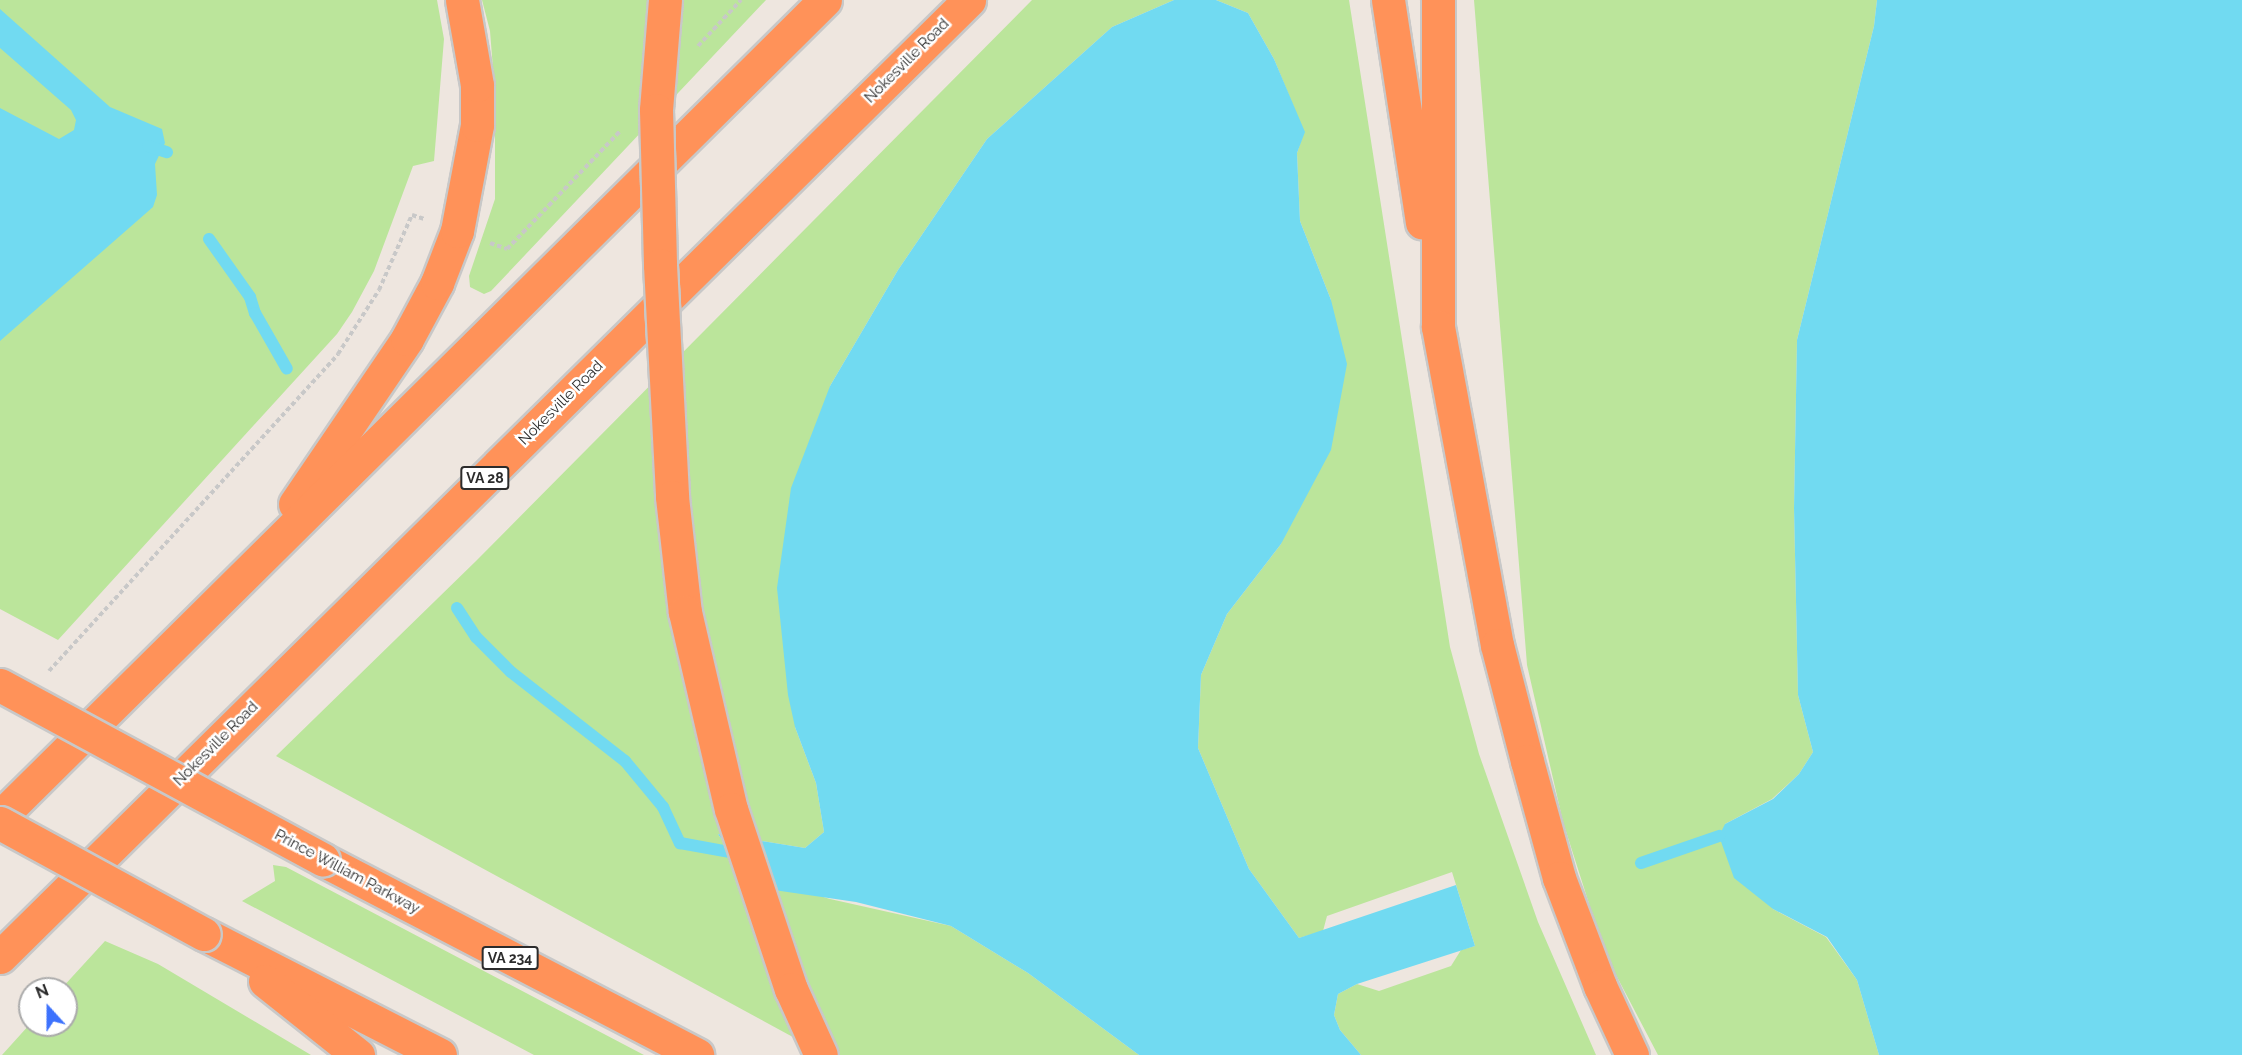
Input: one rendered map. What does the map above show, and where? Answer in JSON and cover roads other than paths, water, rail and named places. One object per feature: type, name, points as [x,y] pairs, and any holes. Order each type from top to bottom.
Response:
[{"type":"highway","points":[[244,577],[407,339],[437,283],[453,241],[465,199],[477,125],[477,85],[462,0]]},
{"type":"highway","points":[[665,0],[656,110],[660,265],[672,497],[685,612],[731,809],[791,989],[820,1055]]},
{"type":"highway","points":[[0,817],[825,0]]},
{"type":"highway","name":"Nokesville Road","points":[[0,957],[969,0]]},
{"type":"highway","points":[[1388,0],[1438,327],[1497,645],[1559,878],[1600,986],[1632,1055]]},
{"type":"highway","points":[[1438,0],[1438,327]]},
{"type":"highway","name":"Prince William Parkway","points":[[0,685],[323,860],[697,1055]]},
{"type":"highway","points":[[0,823],[204,934],[440,1055]]},
{"type":"highway","points":[[204,934],[358,1055]]},
{"type":"water","points":[[1174,0],[1216,0],[1248,13],[1274,59],[1305,132],[1297,153],[1300,221],[1331,300],[1347,364],[1331,450],[1281,544],[1227,614],[1201,675],[1198,748],[1249,869],[1299,938],[1456,885],[1475,946],[1357,984],[1338,994],[1334,1015],[1340,1030],[1361,1055],[1139,1055],[1028,973],[951,926],[856,902],[767,889],[744,873],[718,834],[805,848],[824,832],[816,783],[795,727],[788,695],[777,588],[791,488],[830,386],[898,270],[987,139],[1112,27]]},
{"type":"water","points":[[1877,0],[2242,0],[2242,1055],[1879,1055],[1857,980],[1827,937],[1773,909],[1734,878],[1719,836],[1725,824],[1773,799],[1799,774],[1813,752],[1798,695],[1794,508],[1797,340],[1874,26]]},
{"type":"water","points":[[0,9],[110,107],[162,129],[165,143],[155,164],[157,195],[153,207],[0,341],[0,108],[59,139],[74,130],[76,120],[71,110],[0,48]]},
{"type":"waterway","points":[[148,146],[167,152]]},
{"type":"waterway","points":[[209,239],[250,297],[255,313],[287,369]]},
{"type":"waterway","points":[[457,608],[476,637],[511,672],[625,761],[663,807],[680,843],[730,852]]},
{"type":"waterway","points":[[1641,863],[1719,836]]}]
